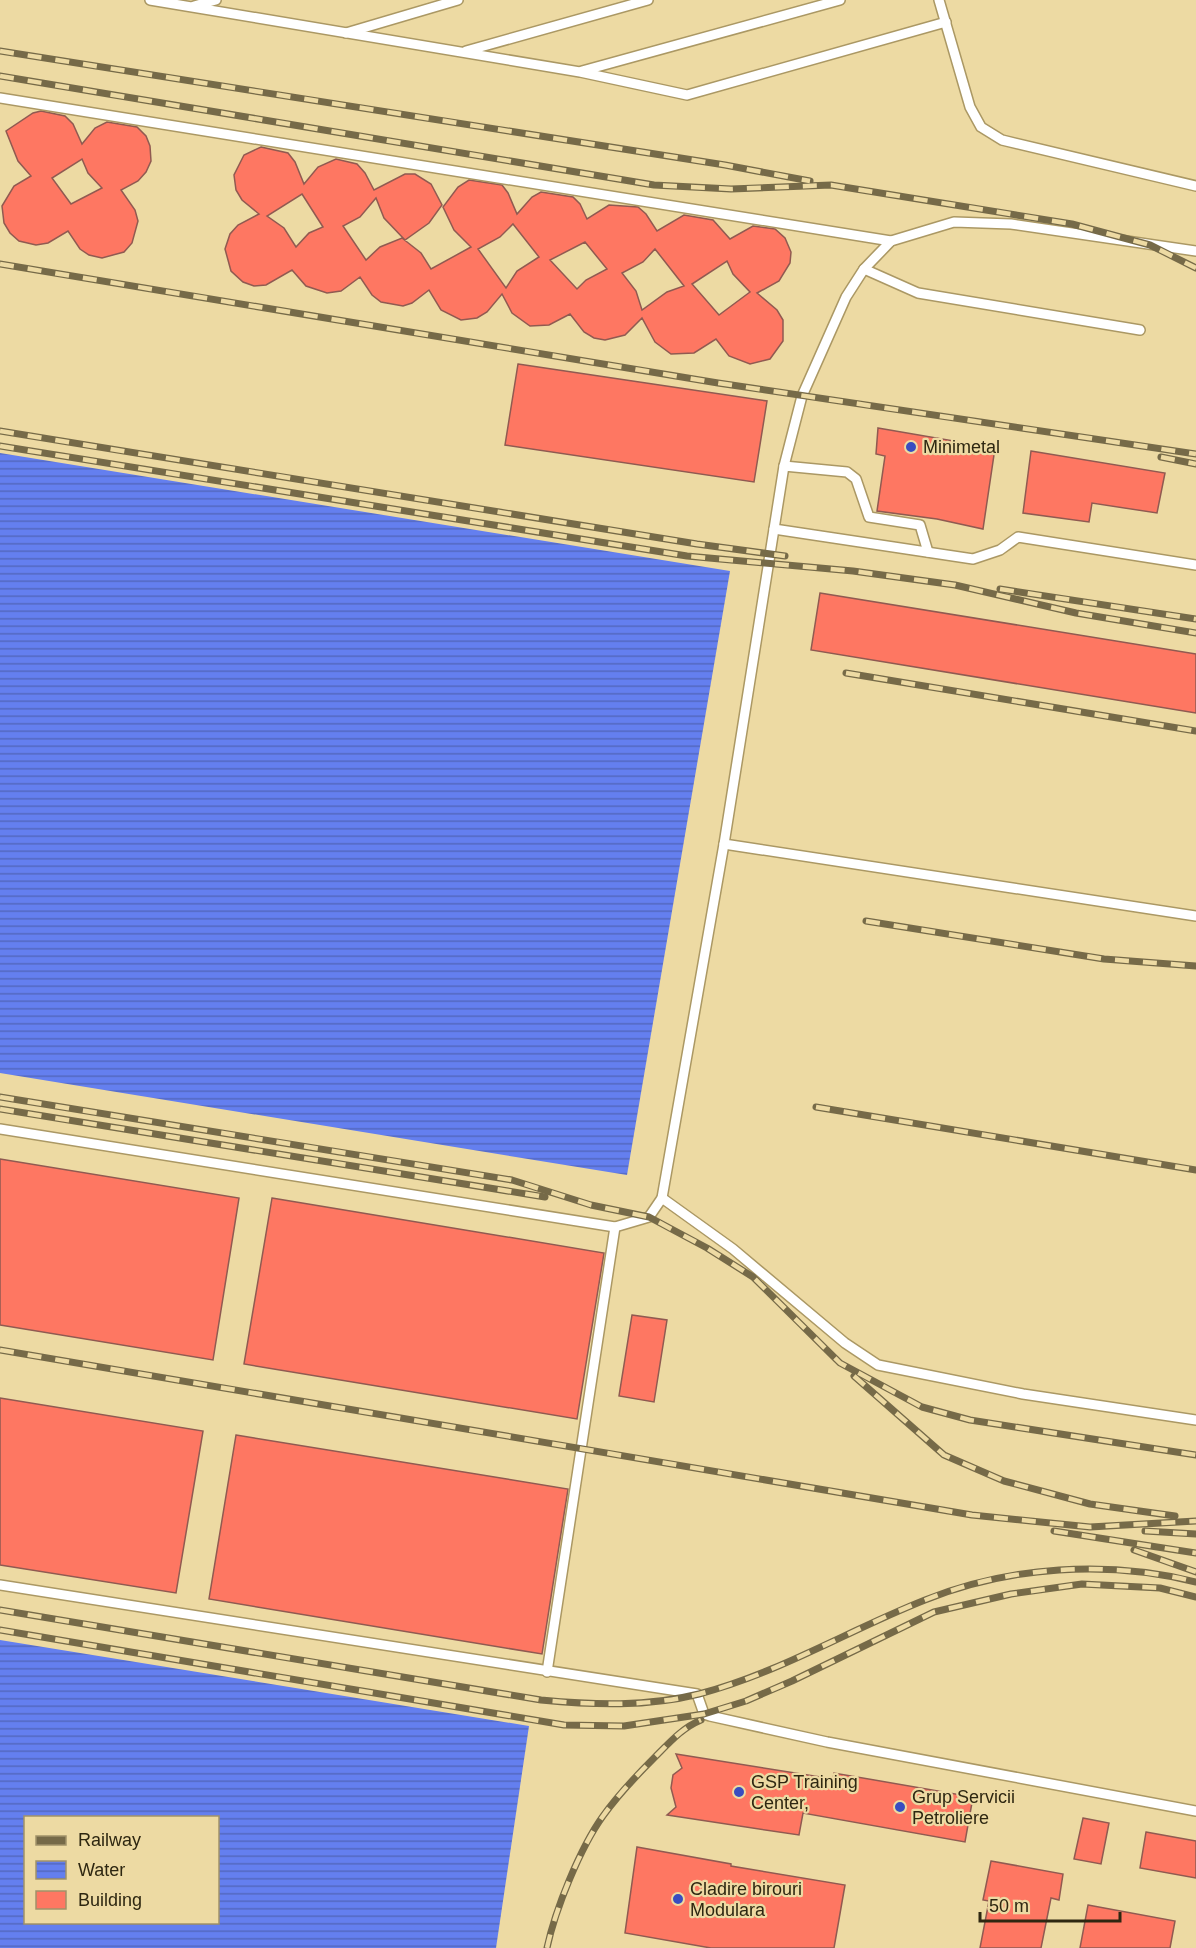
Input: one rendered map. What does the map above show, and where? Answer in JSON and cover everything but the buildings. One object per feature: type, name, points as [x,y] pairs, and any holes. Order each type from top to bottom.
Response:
[{"type":"lane","points":[[150,0],[580,72],[687,95],[946,22]]},
{"type":"lane","points":[[192,7],[216,0]]},
{"type":"lane","points":[[344,33],[458,0]]},
{"type":"lane","points":[[464,52],[648,0]]},
{"type":"lane","points":[[580,72],[840,0]]},
{"type":"lane","points":[[939,0],[970,107],[981,127],[1002,140],[1196,186]]},
{"type":"lane","points":[[0,98],[891,241],[954,222],[988,223],[1011,224],[1196,250]]},
{"type":"lane","points":[[0,1129],[615,1227],[649,1217],[662,1198],[724,844],[784,466],[802,396],[846,297],[864,269],[891,241]]},
{"type":"lane","points":[[864,269],[918,293],[1140,330]]},
{"type":"lane","points":[[784,466],[847,472],[856,479],[869,517],[920,525],[928,552]]},
{"type":"lane","points":[[774,529],[973,559],[1000,550],[1018,537],[1196,565]]},
{"type":"lane","points":[[724,844],[1196,916]]},
{"type":"lane","points":[[662,1198],[733,1249],[845,1343],[878,1365],[1023,1394],[1196,1420]]},
{"type":"lane","points":[[547,1672],[615,1227]]},
{"type":"lane","points":[[0,1585],[697,1694],[704,1714],[827,1742],[1196,1810]]},
{"type":"water","points":[[0,453],[730,571],[627,1175],[0,1073]]},
{"type":"water","points":[[0,1640],[529,1726],[496,1948],[0,1948]]},
{"type":"railway","points":[[0,51],[725,165],[810,181]]},
{"type":"railway","points":[[0,76],[654,185],[731,189],[831,185],[1072,224],[1150,245],[1196,268]]},
{"type":"railway","points":[[0,264],[718,383],[1196,454]]},
{"type":"railway","points":[[0,431],[697,544],[785,556]]},
{"type":"railway","points":[[0,446],[687,556],[853,571],[955,585],[1076,613],[1196,633]]},
{"type":"railway","points":[[1161,457],[1196,464]]},
{"type":"railway","points":[[1000,589],[1196,619]]},
{"type":"railway","points":[[846,673],[1196,731]]},
{"type":"railway","points":[[866,921],[1104,959],[1196,966]]},
{"type":"railway","points":[[0,1097],[512,1180],[591,1205],[649,1217],[707,1248],[753,1277],[840,1363],[922,1407],[970,1420],[1196,1455]]},
{"type":"railway","points":[[816,1107],[1196,1170]]},
{"type":"railway","points":[[0,1109],[545,1197]]},
{"type":"railway","points":[[0,1350],[972,1515],[1090,1527],[1196,1521]]},
{"type":"railway","points":[[854,1376],[944,1455],[1004,1481],[1090,1504],[1175,1516]]},
{"type":"railway","points":[[1054,1531],[1196,1553]]},
{"type":"railway","points":[[1145,1531],[1196,1534]]},
{"type":"railway","points":[[1134,1550],[1196,1572]]},
{"type":"railway","points":[[0,1610],[541,1700],[620,1704],[679,1698],[729,1685],[786,1663],[925,1600],[990,1580],[1059,1570],[1094,1569],[1163,1575],[1196,1582]]},
{"type":"railway","points":[[0,1630],[564,1725],[624,1726],[704,1714],[746,1701],[934,1612],[1011,1594],[1082,1584],[1160,1588],[1196,1597]]},
{"type":"railway","points":[[547,1948],[569,1880],[594,1829],[628,1785],[671,1741],[682,1731],[701,1720]]},
{"type":"place","name":"Minimetal","points":[[911,447]]},
{"type":"place","name":"GSP Training Center,","points":[[739,1792]]},
{"type":"place","name":"Grup Servicii Petroliere","points":[[900,1807]]},
{"type":"place","name":"Cladire birouri Modulara","points":[[678,1899]]}]
